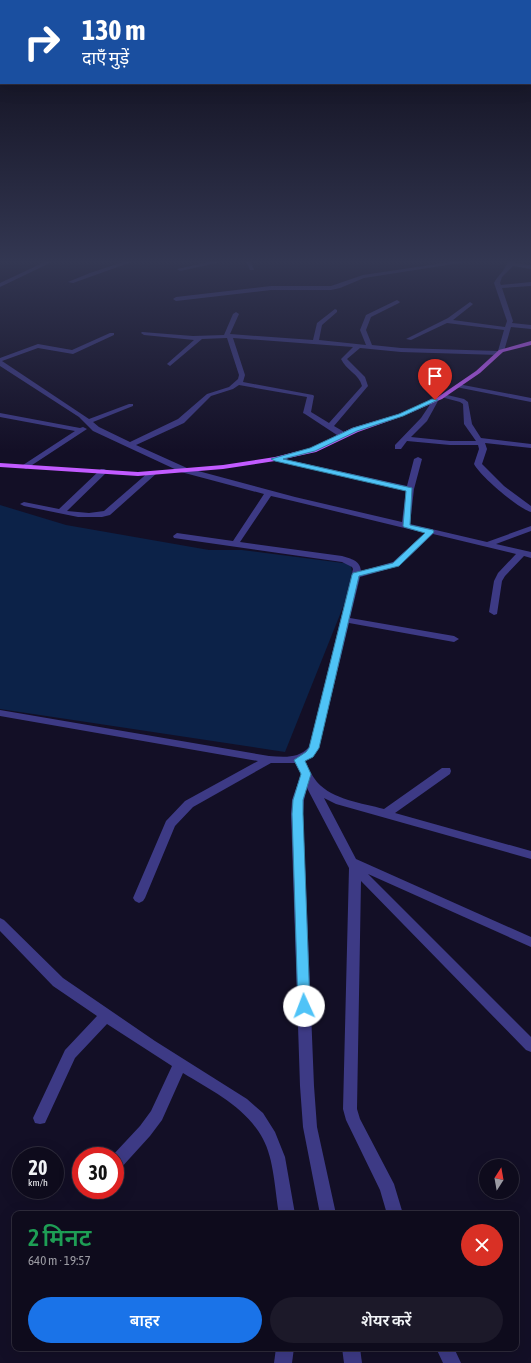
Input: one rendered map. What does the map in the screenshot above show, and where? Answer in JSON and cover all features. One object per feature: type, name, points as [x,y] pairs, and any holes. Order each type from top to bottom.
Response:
[{"type":"main road","points":[[0,465],[138,474],[223,467],[275,459],[312,450],[343,435],[401,415],[435,400],[478,372],[500,352],[530,344]]},
{"type":"street","points":[[130,445],[176,424],[209,395],[231,388],[241,380],[242,375],[227,336],[232,324]]},
{"type":"street","points":[[316,341],[319,324]]},
{"type":"street","points":[[365,324],[363,330],[370,347]]},
{"type":"street","points":[[409,339],[443,324]]},
{"type":"street","points":[[467,324],[531,328]]},
{"type":"street","points":[[144,333],[200,338],[227,336],[316,341],[402,350],[500,352],[509,324]]},
{"type":"street","points":[[0,360],[38,346],[73,352],[112,334]]},
{"type":"street","points":[[170,364],[200,338]]},
{"type":"street","points":[[329,427],[365,386],[363,378],[344,359],[359,346]]},
{"type":"street","points":[[0,363],[89,423],[130,445],[184,470],[269,493],[531,555]]},
{"type":"street","points":[[237,383],[311,396],[307,413],[343,435]]},
{"type":"street","points":[[458,386],[531,400]]},
{"type":"street","points":[[443,396],[465,401],[468,424],[483,449],[479,460],[480,468],[501,488],[531,510]]},
{"type":"street","points":[[398,447],[424,419],[435,400]]},
{"type":"street","points":[[26,467],[89,423],[130,405]]},
{"type":"street","points":[[0,415],[81,430]]},
{"type":"street","points":[[406,438],[444,443],[480,442],[531,446]]},
{"type":"street","points":[[275,459],[410,489]]},
{"type":"street","points":[[406,526],[410,489],[418,459]]},
{"type":"street","points":[[62,511],[104,471]]},
{"type":"street","points":[[24,504],[88,516],[102,515],[107,513],[153,473]]},
{"type":"street","points":[[235,544],[269,493]]},
{"type":"street","points":[[486,545],[531,528]]},
{"type":"street","points":[[356,575],[396,564],[431,532]]},
{"type":"street","points":[[0,713],[269,760],[299,760],[310,754],[314,748],[356,575],[356,565],[347,560],[177,536]]},
{"type":"street","points":[[494,612],[498,581],[501,575],[522,553]]},
{"type":"street","points":[[345,620],[454,639]]},
{"type":"street","points":[[139,898],[170,824],[179,812],[189,804],[269,760]]},
{"type":"street","points":[[299,760],[354,865],[531,1046]]},
{"type":"street","points":[[385,814],[446,771]]},
{"type":"street","points":[[308,778],[325,795],[340,801],[531,855]]},
{"type":"street","points":[[308,778],[298,800],[307,1086],[310,1127],[327,1211]]},
{"type":"street","points":[[354,865],[531,942]]},
{"type":"street","points":[[354,865],[350,1109],[352,1120],[388,1189],[394,1211]]},
{"type":"street","points":[[0,923],[58,982],[106,1016],[242,1103],[258,1118],[270,1136],[277,1157],[287,1211]]},
{"type":"street","points":[[40,1118],[70,1054],[106,1016]]},
{"type":"street","points":[[124,1154],[157,1115],[180,1063]]},
{"type":"street","points":[[283,1363],[285,1351]]},
{"type":"street","points":[[351,1351],[353,1363]]},
{"type":"street","points":[[446,1351],[452,1363]]},
{"type":"water","points":[[0,505],[66,525],[209,550],[242,550],[351,564],[353,582],[285,752],[0,709]]},
{"type":"route","points":[[304,1006],[298,800],[306,774],[299,760],[310,754],[314,748],[356,575],[396,564],[431,532],[406,526],[410,489],[275,459],[312,450],[337,437],[401,415],[435,400]]}]
